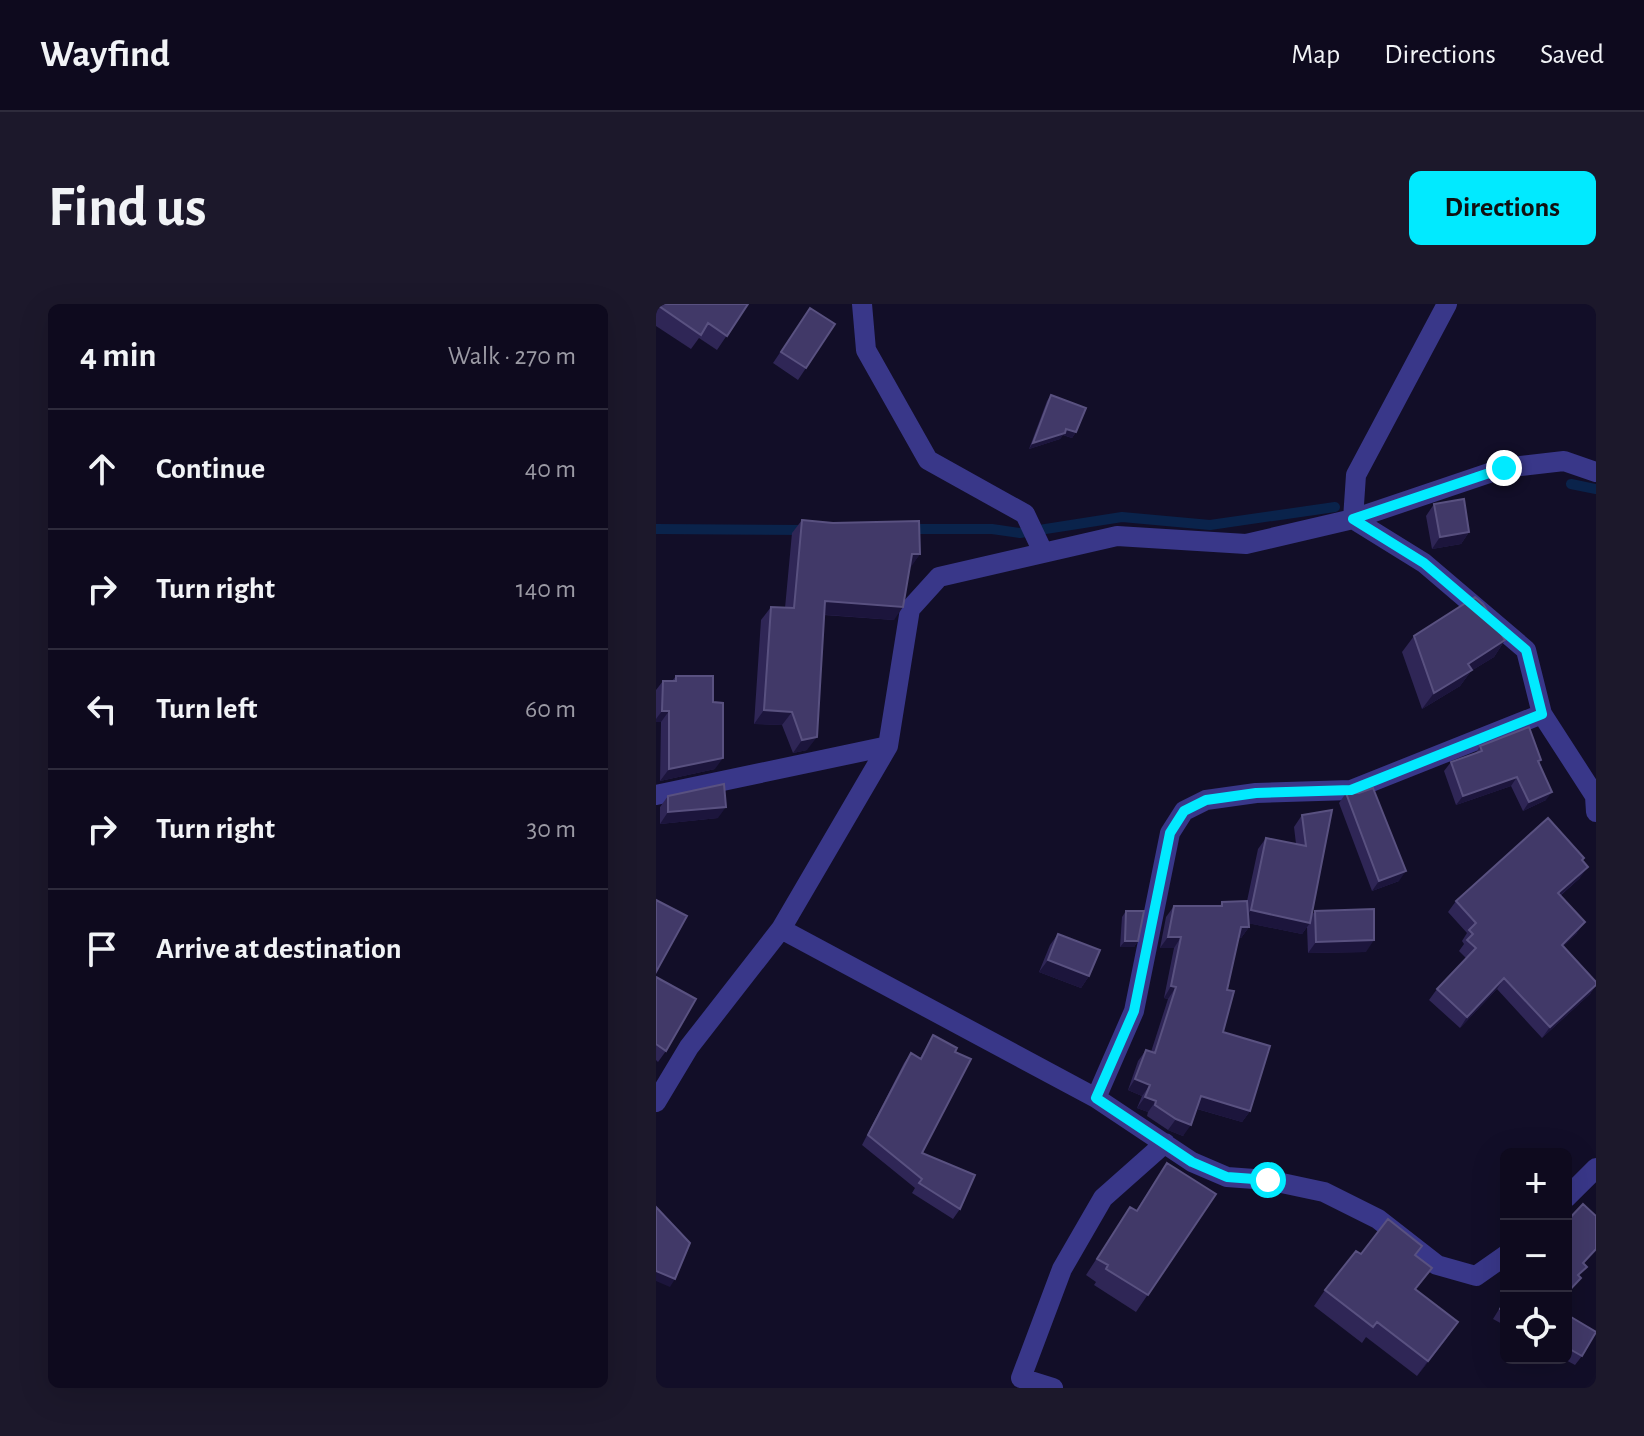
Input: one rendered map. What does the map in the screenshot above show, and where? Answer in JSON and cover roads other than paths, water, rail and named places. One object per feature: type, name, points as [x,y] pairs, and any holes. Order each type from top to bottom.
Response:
[{"type":"street","points":[[862,304],[866,350],[928,460],[1025,514],[1041,547]]},
{"type":"street","points":[[1353,519],[1356,475],[1447,304]]},
{"type":"street","points":[[656,1102],[689,1047],[781,929],[888,746],[910,609],[939,577],[1041,547],[1117,536],[1246,544],[1353,519],[1504,468],[1564,461],[1596,472]]},
{"type":"street","points":[[1353,519],[1424,563],[1526,650],[1542,714],[1595,796],[1596,812]]},
{"type":"street","points":[[1096,1098],[1134,1011],[1170,833],[1184,811],[1206,800],[1256,793],[1351,790],[1542,714]]},
{"type":"street","points":[[656,795],[888,746]]},
{"type":"street","points":[[781,929],[1096,1098],[1192,1162],[1227,1177],[1268,1180],[1324,1192],[1378,1219],[1437,1265],[1476,1276],[1500,1259]]},
{"type":"street","points":[[1053,1388],[1020,1383],[1062,1269],[1103,1198],[1165,1143]]},
{"type":"street","points":[[1572,1192],[1596,1168]]},
{"type":"waterway","points":[[1571,484],[1596,489]]},
{"type":"waterway","points":[[906,529],[992,529],[1020,533],[1122,517],[1210,525],[1335,507]]},
{"type":"waterway","points":[[656,529],[806,530]]}]
